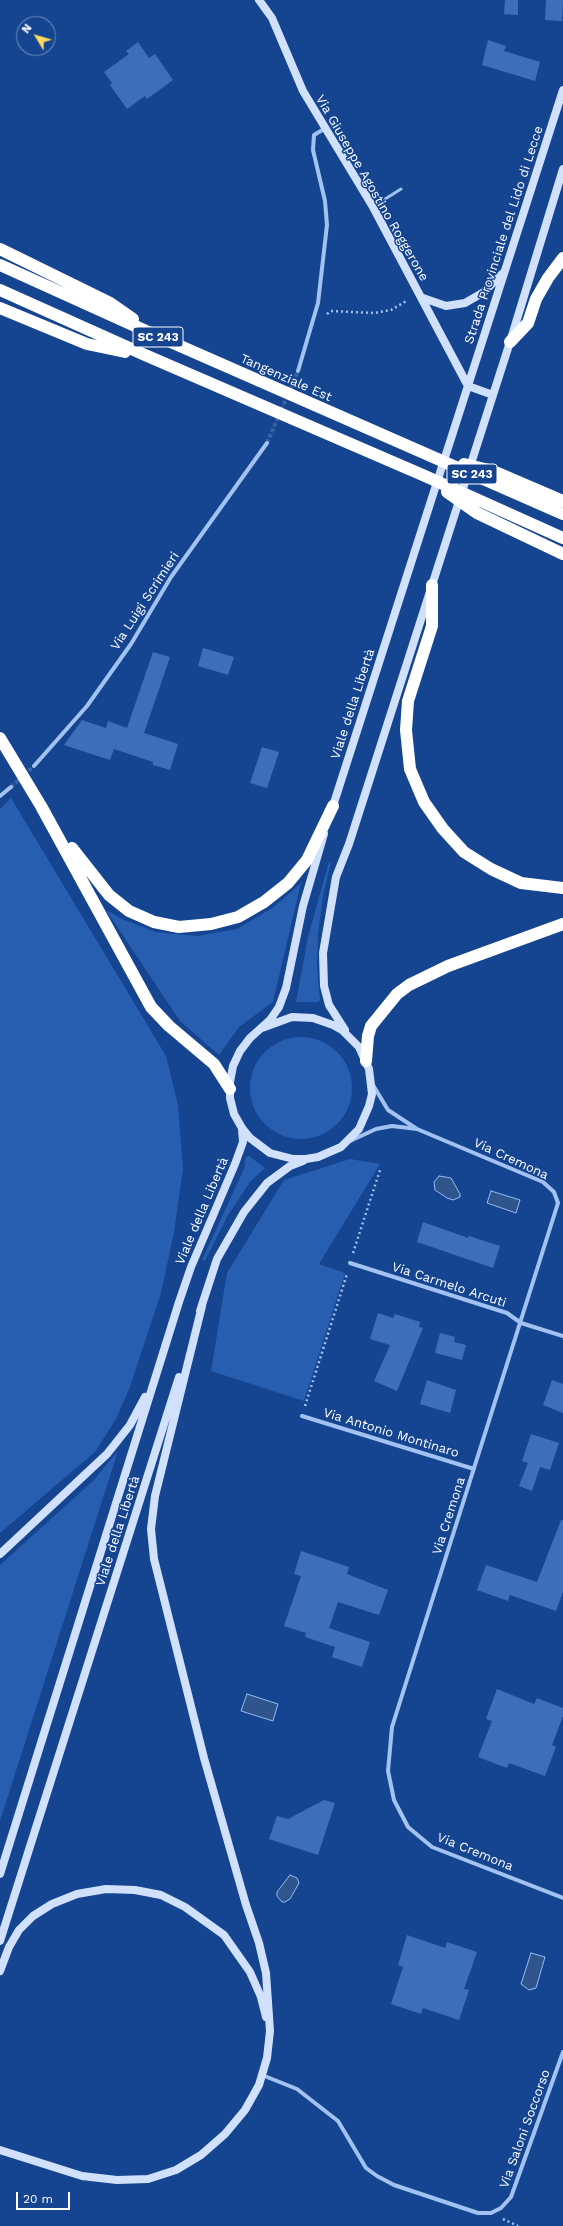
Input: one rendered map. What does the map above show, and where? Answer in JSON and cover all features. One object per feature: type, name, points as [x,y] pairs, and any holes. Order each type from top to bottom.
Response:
[{"type":"highway","points":[[0,249],[110,303],[155,335]]},
{"type":"highway","points":[[510,342],[528,323],[536,299],[548,278],[563,258]]},
{"type":"highway","name":"Tangenziale Est","points":[[0,265],[433,457],[555,501],[563,514]]},
{"type":"highway","name":"SC 243","points":[[0,290],[563,538]]},
{"type":"highway","points":[[0,308],[87,344],[145,355]]},
{"type":"highway","points":[[425,476],[477,513],[563,554]]},
{"type":"highway","points":[[432,585],[432,626],[408,701],[406,730],[410,769],[421,795],[442,829],[464,852],[491,869],[521,883],[563,888]]},
{"type":"highway","points":[[0,738],[41,806],[151,1007],[169,1026],[214,1064],[230,1089]]},
{"type":"highway","points":[[41,806],[109,895],[130,911],[154,922],[179,927],[210,924],[238,917],[264,902],[288,883],[307,860],[333,806]]},
{"type":"highway","points":[[366,1061],[368,1036],[371,1026],[397,994],[448,966],[563,924]]},
{"type":"main road","name":"Via Giuseppe Agostino Roggerone","points":[[259,0],[272,18],[303,91],[324,129],[373,207],[468,386]]},
{"type":"main road","name":"Strada Provinciale del Lido di Lecce","points":[[468,386],[563,90]]},
{"type":"main road","points":[[468,386],[493,395],[563,168]]},
{"type":"main road","points":[[422,298],[446,306],[466,303],[484,292],[505,271]]},
{"type":"main road","name":"Viale della Libertà","points":[[306,1159],[287,1158],[270,1153],[250,1138],[242,1128],[234,1114],[230,1089],[233,1066],[240,1051],[250,1038],[262,1028],[279,1007],[286,988],[303,906],[333,806],[468,386]]},
{"type":"main road","name":"Viale della Libertà","points":[[0,1941],[217,1259],[244,1212],[260,1191],[279,1173],[306,1159],[330,1153],[343,1145],[359,1129],[365,1118],[372,1094],[372,1082],[366,1061],[329,1005],[324,986],[323,953],[328,913],[336,877],[349,844],[493,395]]},
{"type":"main road","name":"Viale della Libertà","points":[[262,1028],[292,1017],[313,1018],[333,1025],[350,1037]]},
{"type":"main road","name":"Viale della Libertà","points":[[0,1874],[161,1359],[191,1267],[243,1142],[242,1128]]},
{"type":"main road","points":[[0,2150],[82,2176],[117,2180],[148,2179],[176,2170],[201,2155],[225,2134],[245,2110],[259,2085],[267,2058],[270,2031],[266,1973],[259,1943],[246,1905],[204,1758],[154,1559],[151,1529],[155,1496],[202,1306]]},
{"type":"main road","points":[[0,1554],[107,1454],[130,1425],[147,1393],[161,1359]]},
{"type":"main road","points":[[0,1971],[9,1947],[20,1930],[33,1916],[52,1904],[77,1894],[106,1889],[135,1890],[161,1896],[204,1919],[224,1935],[250,1972],[261,1997],[270,2031]]},
{"type":"street","points":[[298,371],[318,303],[327,225],[325,201],[313,150],[314,135],[324,129]]},
{"type":"street","name":"Via Luigi Scrimieri","points":[[34,766],[87,706],[131,644],[171,577],[267,443]]},
{"type":"street","points":[[0,796],[11,788]]},
{"type":"street","name":"Via Cremona","points":[[372,1082],[388,1110],[417,1129],[543,1182],[554,1192],[558,1203],[392,1727],[388,1771],[394,1800],[408,1827],[432,1847],[563,1898]]},
{"type":"street","name":"Via Cremona","points":[[343,1145],[376,1129],[392,1126],[417,1129]]},
{"type":"street","name":"Via Carmelo Arcuti","points":[[350,1263],[507,1313],[521,1323],[563,1336]]},
{"type":"street","name":"Via Antonio Montinaro","points":[[302,1416],[474,1469]]},
{"type":"street","name":"Via Saloni Soccorso","points":[[262,2075],[297,2089],[338,2121],[366,2168],[377,2176],[394,2185],[478,2213],[492,2213],[501,2208],[511,2197],[563,2052]]},
{"type":"lane","points":[[373,207],[401,189]]},
{"type":"path","points":[[313,322],[331,311],[374,313],[391,310],[406,300],[422,298]]},
{"type":"path","points":[[302,1416],[380,1170]]},
{"type":"shaded area","points":[[11,798],[166,1056],[178,1105],[183,1169],[174,1232],[161,1293],[130,1387],[116,1419],[95,1452],[0,1533],[0,809]]},
{"type":"shaded area","points":[[329,862],[331,862],[323,896],[318,934],[317,967],[320,1000],[318,1002],[296,1002],[308,937]]},
{"type":"shaded area","points":[[301,883],[273,1002],[239,1027],[219,1055],[180,1021],[106,910],[122,919],[156,932],[197,936],[237,929],[274,907]]},
{"type":"shaded area","points":[[301,1037],[321,1041],[329,1045],[337,1052],[344,1060],[348,1068],[352,1088],[348,1108],[344,1116],[337,1124],[329,1131],[321,1135],[301,1139],[281,1135],[273,1131],[265,1124],[258,1116],[254,1108],[250,1088],[254,1068],[258,1060],[265,1052],[273,1045],[281,1041]]},
{"type":"shaded area","points":[[249,1156],[265,1168],[250,1182],[227,1217],[205,1261],[202,1260],[244,1169],[246,1157]]},
{"type":"shaded area","points":[[350,1159],[380,1164],[319,1264],[345,1273],[304,1401],[211,1371],[227,1273],[284,1180]]},
{"type":"shaded area","points":[[439,1176],[451,1178],[460,1194],[460,1197],[453,1200],[435,1190],[434,1182]]},
{"type":"shaded area","points":[[491,1191],[520,1200],[516,1213],[487,1203]]},
{"type":"shaded area","points":[[118,1451],[0,1821],[0,1565],[93,1481]]},
{"type":"shaded area","points":[[247,1694],[278,1704],[273,1721],[241,1711]]},
{"type":"shaded area","points":[[290,1875],[297,1878],[299,1883],[290,1899],[282,1902],[277,1896],[277,1892]]},
{"type":"shaded area","points":[[531,1953],[545,1957],[536,1988],[529,1990],[521,1984]]},
{"type":"building","points":[[505,0],[518,0],[518,15],[504,14]]},
{"type":"building","points":[[546,0],[563,0],[562,21],[545,20]]},
{"type":"building","points":[[488,40],[506,46],[504,51],[540,62],[535,81],[482,65]]},
{"type":"building","points":[[138,42],[149,58],[155,54],[173,80],[147,99],[145,96],[127,109],[110,85],[112,83],[104,72],[129,54],[126,51]]},
{"type":"building","points":[[203,648],[234,657],[228,675],[198,666]]},
{"type":"building","points":[[153,652],[170,657],[144,733],[178,744],[170,770],[153,765],[153,762],[114,749],[110,760],[64,745],[82,720],[106,728],[108,721],[127,728]]},
{"type":"building","points":[[262,747],[279,752],[267,788],[250,783]]},
{"type":"building","points":[[423,1222],[468,1238],[469,1236],[500,1246],[493,1268],[417,1242]]},
{"type":"building","points":[[378,1313],[393,1318],[395,1314],[420,1322],[419,1327],[423,1328],[397,1391],[374,1381],[390,1345],[370,1339]]},
{"type":"building","points":[[440,1333],[455,1337],[454,1342],[466,1345],[462,1360],[435,1353]]},
{"type":"building","points":[[427,1380],[456,1390],[450,1413],[420,1404]]},
{"type":"building","points":[[552,1380],[563,1384],[563,1413],[543,1405]]},
{"type":"building","points":[[531,1434],[559,1443],[550,1470],[540,1467],[532,1491],[519,1486],[528,1463],[522,1461]]},
{"type":"building","points":[[561,1520],[563,1520],[563,1592],[556,1611],[510,1595],[508,1601],[477,1590],[486,1565],[537,1582]]},
{"type":"building","points":[[301,1551],[349,1567],[347,1574],[388,1590],[379,1615],[338,1602],[329,1628],[370,1642],[362,1667],[332,1657],[335,1647],[305,1637],[306,1633],[284,1626],[301,1576],[294,1574]]},
{"type":"building","points":[[497,1689],[534,1704],[537,1698],[563,1708],[563,1716],[552,1745],[556,1747],[545,1776],[509,1763],[507,1768],[478,1757],[492,1721],[486,1719]]},
{"type":"building","points":[[324,1800],[335,1803],[318,1855],[269,1839],[277,1816],[288,1819]]},
{"type":"building","points":[[407,1935],[445,1948],[447,1942],[477,1952],[464,1989],[469,1990],[459,2020],[423,2008],[421,2014],[391,2004],[403,1967],[398,1965]]},
{"type":"tunnel","points":[[267,443],[298,371]]},
{"type":"tunnel","points":[[11,787],[34,766]]}]
